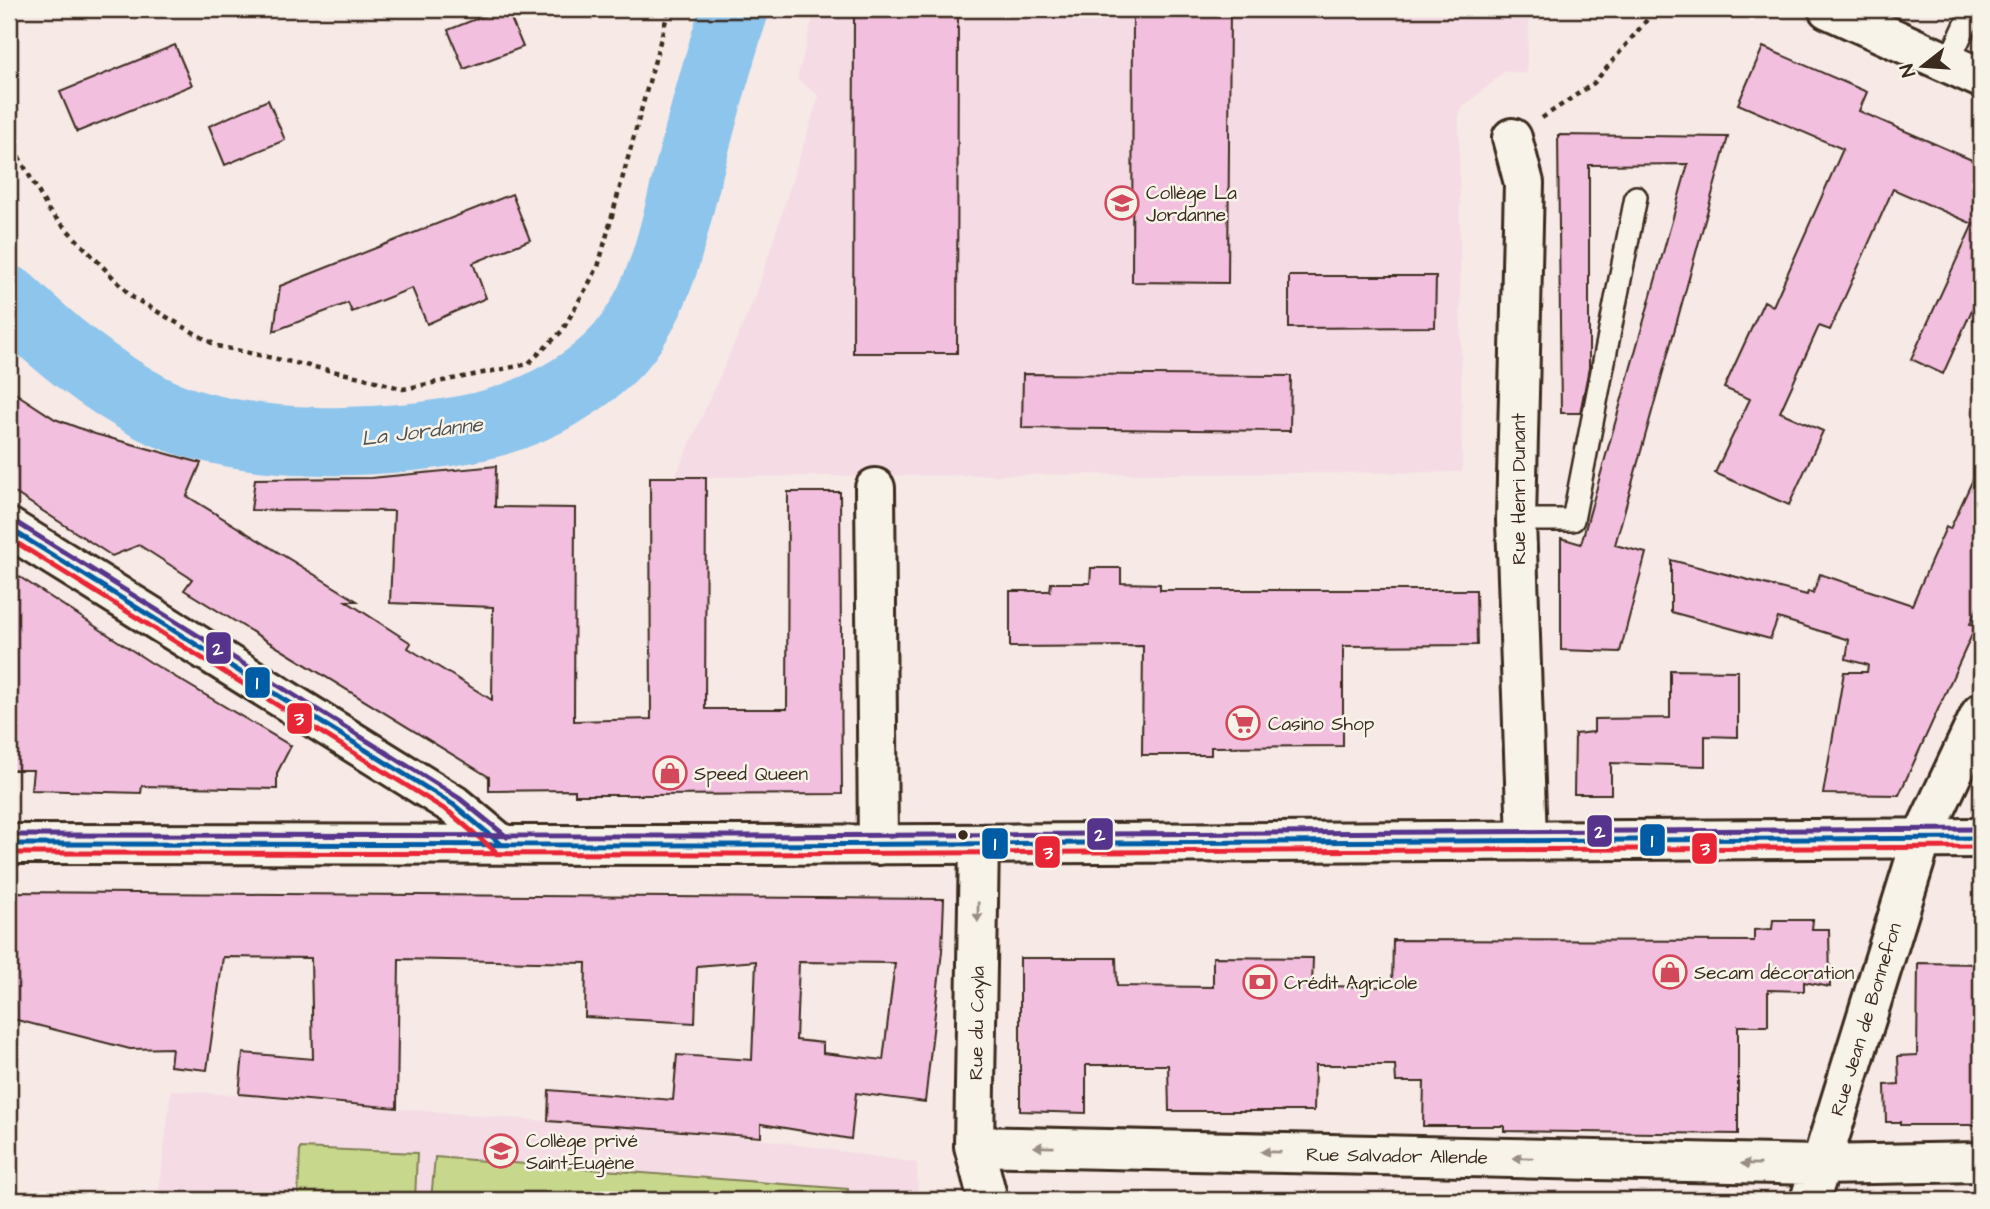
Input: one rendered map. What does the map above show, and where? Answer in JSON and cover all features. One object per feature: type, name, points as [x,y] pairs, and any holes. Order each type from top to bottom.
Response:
[{"type":"street","points":[[1828,9],[1965,71]]},
{"type":"street","name":"Rue Henri Dunant","points":[[1512,138],[1524,183],[1516,520],[1527,840]]},
{"type":"street","points":[[876,488],[878,845]]},
{"type":"street","points":[[9,528],[454,805],[501,844]]},
{"type":"street","name":"Rue Jean de Bonnefon","points":[[1814,1183],[1922,838],[1981,713]]},
{"type":"street","points":[[9,844],[878,845],[1981,838]]},
{"type":"street","name":"Rue du Cayla","points":[[979,844],[974,1146],[988,1200]]},
{"type":"street","name":"Rue Salvador Allende","points":[[974,1146],[1814,1183],[1981,1161]]},
{"type":"lane","points":[[1965,71],[1973,9]]},
{"type":"lane","points":[[1516,520],[1573,520],[1636,197]]},
{"type":"path","points":[[9,139],[49,211],[132,297],[217,346],[365,378],[403,389],[528,364],[562,331],[598,267],[669,9]]},
{"type":"path","points":[[1512,138],[1594,83],[1656,9]]},
{"type":"shaded area","name":"Collège La Jordanne","points":[[815,9],[1530,9],[1526,74],[1505,71],[1459,111],[1462,472],[675,477],[756,295],[819,96],[797,79]]},
{"type":"shaded area","name":"Collège privé Saint-Eugène","points":[[171,1090],[761,1139],[917,1163],[918,1200],[158,1200]]},
{"type":"green space","points":[[300,1148],[417,1153],[415,1200],[298,1200]]},
{"type":"green space","points":[[435,1157],[848,1189],[847,1200],[431,1200]]},
{"type":"building","points":[[507,9],[523,47],[464,69],[448,30]]},
{"type":"building","points":[[854,9],[958,9],[957,353],[853,353]]},
{"type":"building","points":[[1133,9],[1230,9],[1228,283],[1132,282]]},
{"type":"building","points":[[175,45],[192,85],[77,132],[60,92]]},
{"type":"building","points":[[1763,47],[1867,92],[1859,111],[1981,164],[1981,290],[1943,374],[1911,359],[1973,224],[1893,189],[1830,330],[1819,326],[1780,412],[1823,431],[1789,505],[1715,473],[1750,399],[1724,388],[1764,301],[1773,306],[1843,149],[1738,104]]},
{"type":"building","points":[[268,100],[285,140],[225,165],[209,126]]},
{"type":"building","points":[[1558,135],[1728,137],[1615,545],[1646,553],[1620,652],[1561,650],[1561,538],[1581,544],[1688,164],[1589,165],[1589,368],[1580,413],[1561,413]]},
{"type":"building","points":[[512,194],[530,240],[473,263],[486,298],[427,324],[412,288],[352,312],[348,303],[274,331],[280,286]]},
{"type":"building","points":[[1289,276],[1436,276],[1435,327],[1289,328]]},
{"type":"building","points":[[1023,374],[1291,376],[1290,431],[1022,428]]},
{"type":"building","points":[[9,389],[55,419],[95,434],[201,463],[187,496],[357,601],[346,601],[411,643],[408,648],[492,700],[493,607],[390,603],[394,511],[251,510],[255,479],[371,478],[496,466],[495,507],[575,508],[574,721],[651,719],[650,477],[706,477],[705,709],[787,709],[788,492],[840,492],[842,794],[575,795],[575,790],[489,791],[489,777],[184,590],[192,579],[139,545],[112,556],[9,489]]},
{"type":"building","points":[[1981,462],[1981,599],[1970,624],[1976,626],[1899,795],[1823,794],[1844,672],[1867,672],[1868,665],[1846,659],[1849,640],[1778,618],[1770,639],[1671,612],[1671,560],[1807,595],[1808,591],[1813,593],[1820,574],[1912,605],[1946,527],[1950,529]]},
{"type":"building","points":[[1091,568],[1121,568],[1121,583],[1160,584],[1160,590],[1476,590],[1477,645],[1343,646],[1343,746],[1211,747],[1211,755],[1142,755],[1143,646],[1010,647],[1010,591],[1050,591],[1051,583],[1090,583]]},
{"type":"building","points":[[9,570],[150,662],[291,746],[277,773],[277,789],[142,786],[141,793],[31,790],[33,770],[9,770]]},
{"type":"building","points":[[1670,670],[1738,671],[1738,737],[1705,736],[1705,766],[1611,763],[1611,794],[1574,794],[1575,734],[1594,732],[1594,719],[1670,718]]},
{"type":"building","points":[[9,892],[944,899],[942,951],[925,1102],[856,1093],[851,1139],[761,1124],[761,1137],[548,1121],[549,1090],[673,1100],[677,1055],[752,1060],[756,961],[697,966],[695,1023],[585,1017],[586,963],[399,959],[397,1108],[239,1094],[243,1053],[313,1059],[311,958],[223,957],[207,1070],[170,1066],[172,1048],[130,1049],[9,1018]],"holes":[[[799,962],[895,963],[883,1060],[823,1053],[823,1043],[796,1040]]]},
{"type":"building","points":[[1773,920],[1813,920],[1812,929],[1829,929],[1830,987],[1804,982],[1804,991],[1768,990],[1768,1026],[1738,1026],[1738,1134],[1504,1131],[1504,1126],[1423,1126],[1424,1082],[1396,1082],[1395,1065],[1315,1065],[1314,1111],[1169,1111],[1168,1065],[1086,1065],[1086,1113],[1020,1111],[1020,958],[1116,958],[1117,986],[1213,987],[1213,957],[1313,958],[1312,986],[1392,987],[1393,940],[1754,941],[1754,930],[1772,929]]},
{"type":"building","points":[[1918,963],[1981,964],[1981,1125],[1900,1125],[1900,1122],[1886,1122],[1885,1085],[1899,1084],[1898,1056],[1917,1055]]},
{"type":"waterway","name":"La Jordanne","points":[[9,300],[76,359],[132,397],[187,422],[227,432],[316,441],[406,438],[485,425],[526,411],[568,390],[605,363],[633,330],[643,313],[666,258],[735,9]]},
{"type":"transit line","name":"2","points":[[14,521],[459,798],[507,837]]},
{"type":"transit line","name":"1","points":[[9,528],[454,805],[501,844]]},
{"type":"transit line","name":"3","points":[[9,538],[449,812],[495,851]]},
{"type":"transit line","name":"2","points":[[9,835],[748,836],[1981,829]]},
{"type":"transit line","name":"1","points":[[9,844],[748,845],[1981,838]]},
{"type":"transit line","name":"3","points":[[9,853],[748,854],[1981,847]]},
{"type":"place","name":"Collège La Jordanne","points":[[1122,203]]},
{"type":"place","name":"Casino Shop","points":[[1243,723]]},
{"type":"place","name":"Speed Queen","points":[[670,773]]},
{"type":"place","name":"Secam décoration","points":[[1670,972]]},
{"type":"place","name":"Crédit Agricole","points":[[1260,982]]},
{"type":"place","name":"Collège privé Saint-Eugène","points":[[501,1151]]}]
